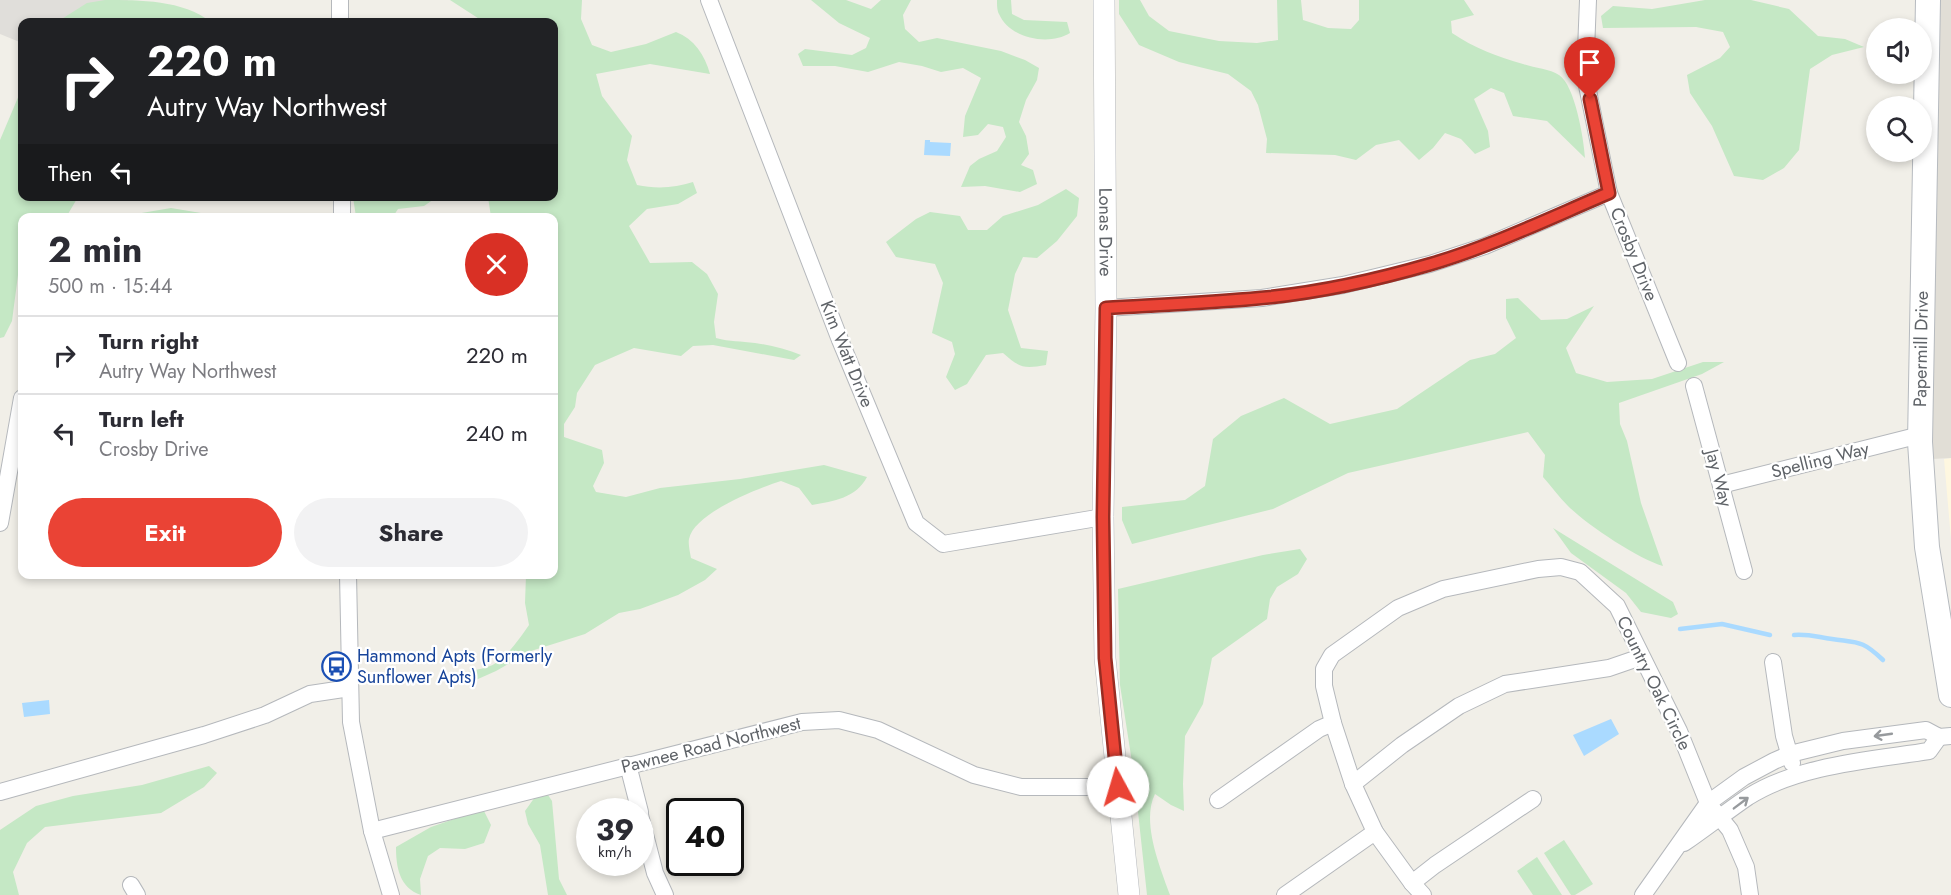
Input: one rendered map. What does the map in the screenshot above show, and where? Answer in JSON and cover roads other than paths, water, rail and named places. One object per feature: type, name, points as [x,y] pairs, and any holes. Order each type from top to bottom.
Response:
[{"type":"main road","name":"Papermill Drive","points":[[1928,0],[1920,435],[1927,547],[1945,616],[1951,695]]},
{"type":"street","points":[[340,0],[340,18]]},
{"type":"street","name":"Kim Watt Drive","points":[[709,0],[840,340],[916,523],[943,544],[1103,517]]},
{"type":"street","name":"Lonas Drive","points":[[1104,0],[1105,658],[1129,895]]},
{"type":"street","name":"Crosby Drive","points":[[1588,0],[1585,76],[1609,193],[1678,363]]},
{"type":"street","points":[[1106,308],[1262,298],[1343,285],[1430,264],[1485,246],[1609,193]]},
{"type":"street","name":"Jay Way","points":[[1694,386],[1744,571]]},
{"type":"street","points":[[0,523],[18,421]]},
{"type":"street","name":"Spelling Way","points":[[1721,485],[1920,435]]},
{"type":"street","name":"Country Oak Circle","points":[[1418,889],[1375,832],[1353,784],[1333,723],[1324,686],[1324,669],[1332,655],[1398,608],[1443,588],[1538,569],[1561,567],[1580,572],[1617,606],[1679,731],[1708,804],[1730,830],[1746,867],[1750,895]]},
{"type":"street","points":[[348,579],[351,722],[372,831],[391,895]]},
{"type":"street","points":[[1353,784],[1402,745],[1459,706],[1505,684],[1609,668],[1641,657]]},
{"type":"street","points":[[1773,662],[1784,736],[1795,776]]},
{"type":"street","points":[[0,792],[204,735],[265,715],[310,694],[350,688]]},
{"type":"street","name":"Pawnee Road Northwest","points":[[372,831],[802,722],[839,720],[878,730],[974,775],[1021,787],[1118,787]]},
{"type":"street","points":[[1218,800],[1319,729],[1333,723]]},
{"type":"street","points":[[1643,895],[1676,848],[1708,804],[1743,777],[1790,754],[1843,741],[1926,730],[1945,737],[1929,752],[1848,763],[1795,776],[1749,796],[1676,848]]},
{"type":"street","points":[[628,765],[636,798]]},
{"type":"street","points":[[1418,889],[1435,865],[1533,799]]},
{"type":"street","points":[[1285,895],[1375,832]]},
{"type":"street","points":[[654,869],[665,895]]},
{"type":"water","points":[[925,140],[951,143],[950,156],[924,155]]},
{"type":"water","points":[[49,700],[50,714],[24,717],[22,703]]},
{"type":"water","points":[[1611,719],[1619,734],[1584,756],[1573,735]]},
{"type":"waterway","points":[[1680,629],[1722,624],[1770,635]]},
{"type":"waterway","points":[[1794,635],[1854,642],[1870,649],[1883,660]]},
{"type":"place","name":"Hammond Apts (Formerly Sunflower Apts)","points":[[336,666]]}]
